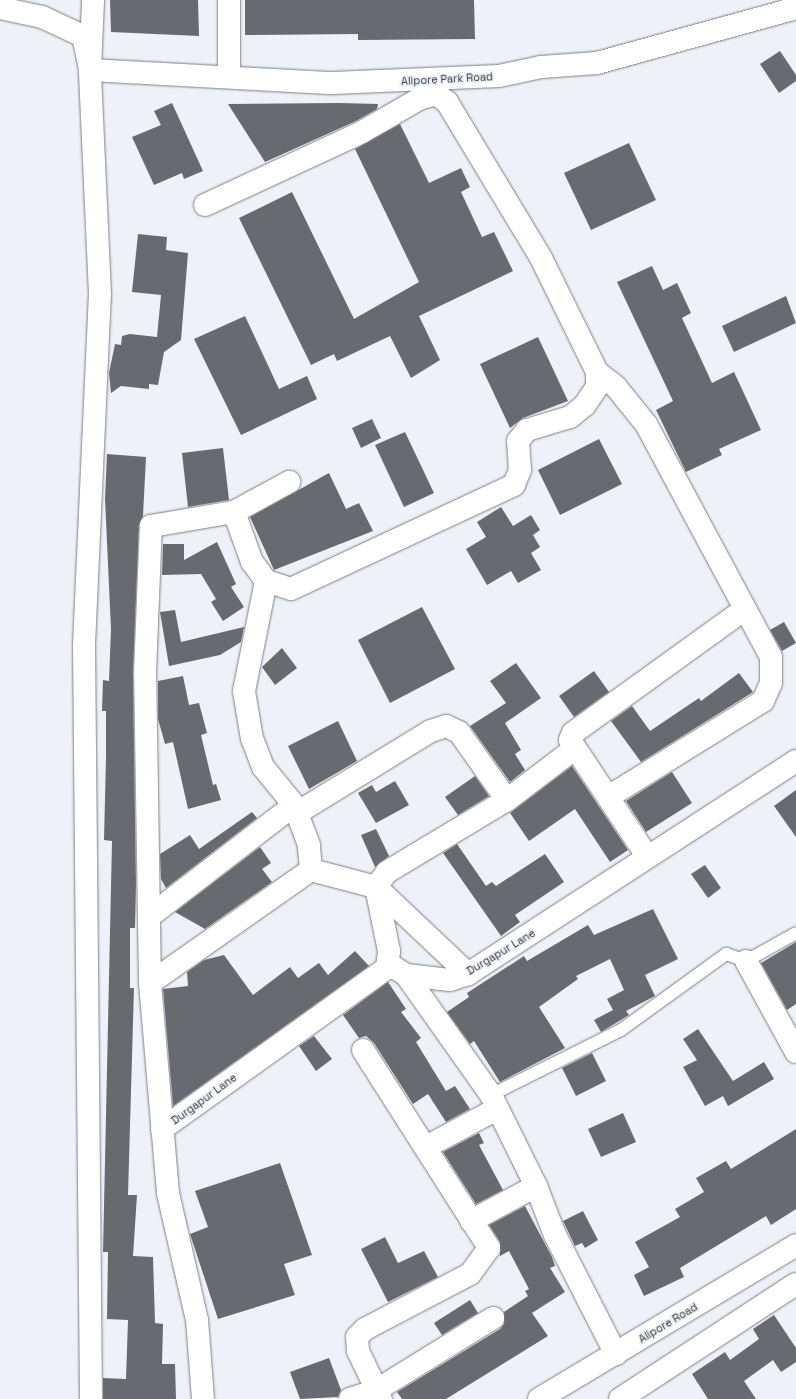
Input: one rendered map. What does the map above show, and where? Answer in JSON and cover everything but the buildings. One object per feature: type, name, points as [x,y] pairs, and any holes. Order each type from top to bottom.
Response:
[{"type":"street","points":[[91,1399],[84,645],[100,294],[90,70],[93,0]]},
{"type":"street","points":[[229,0],[229,77]]},
{"type":"street","points":[[0,8],[42,17],[82,36],[90,70]]},
{"type":"street","name":"Alipore Park Road","points":[[90,70],[333,83],[499,76],[541,67],[597,63],[796,8]]},
{"type":"street","points":[[205,205],[362,132],[419,99],[436,94],[447,102],[541,258],[596,372],[597,387],[585,405],[570,417],[528,430],[518,441],[520,470],[514,485],[499,495],[291,589],[266,581],[252,562],[234,512]]},
{"type":"street","points":[[596,372],[616,387],[646,424],[771,657],[770,682],[762,701],[610,796]]},
{"type":"street","points":[[203,1399],[198,1320],[168,1194],[150,983],[145,673],[150,526],[234,512],[290,482]]},
{"type":"street","points":[[266,581],[244,691],[252,739],[263,767],[295,809],[309,846],[311,870]]},
{"type":"street","points":[[647,856],[610,796],[574,749],[570,740],[573,733],[745,609]]},
{"type":"street","points":[[150,916],[295,809],[431,731],[446,726],[459,732],[507,800]]},
{"type":"street","points":[[574,749],[507,800],[387,872],[376,887],[389,951],[396,972],[494,1102],[536,1186],[555,1235],[616,1354]]},
{"type":"street","name":"Durgapur Lane","points":[[162,1129],[396,972],[450,980],[468,974],[647,856],[796,761]]},
{"type":"street","points":[[150,983],[311,870],[376,887],[468,974]]},
{"type":"street","points":[[746,960],[796,1052]]},
{"type":"street","points":[[363,1050],[426,1147],[471,1221],[490,1248],[484,1260],[470,1274],[365,1329],[357,1337],[358,1351],[378,1395]]},
{"type":"street","points":[[426,1147],[494,1102]]},
{"type":"street","points":[[471,1221],[536,1186]]},
{"type":"street","name":"Alipore Road","points":[[539,1399],[796,1245]]},
{"type":"street","name":"Alipore Road","points":[[557,1399],[796,1254]]},
{"type":"street","points":[[620,1399],[796,1284]]},
{"type":"street","points":[[350,1399],[378,1395],[493,1318]]},
{"type":"lane","points":[[494,1102],[622,1030],[726,954],[746,960],[796,933]]}]
